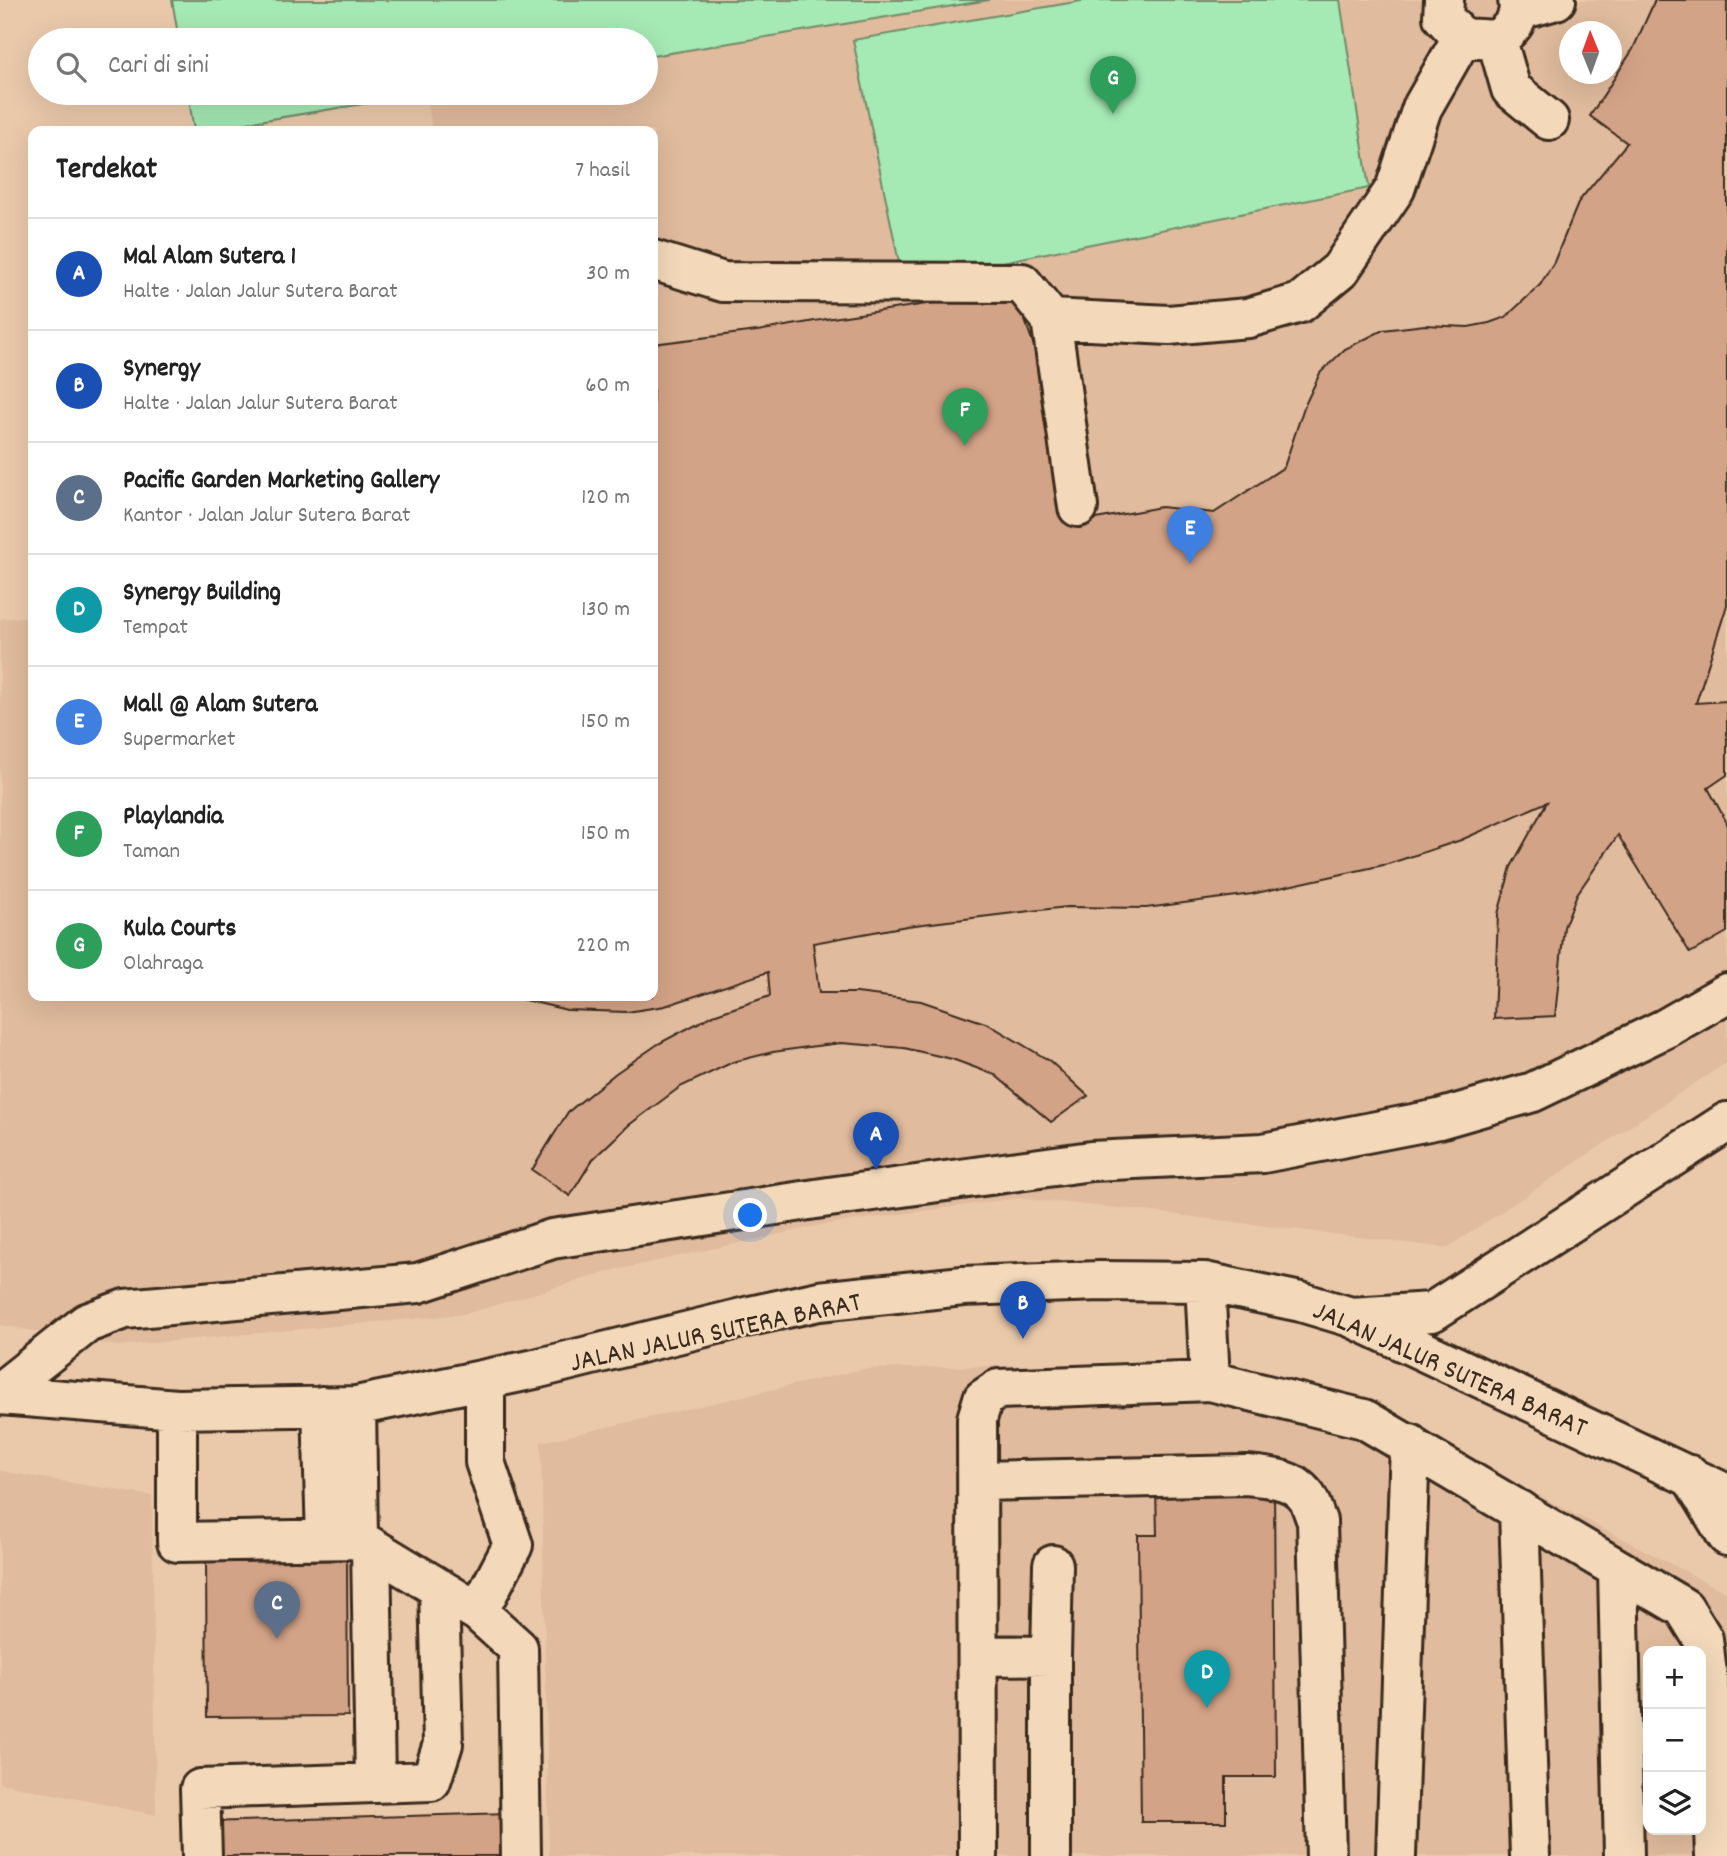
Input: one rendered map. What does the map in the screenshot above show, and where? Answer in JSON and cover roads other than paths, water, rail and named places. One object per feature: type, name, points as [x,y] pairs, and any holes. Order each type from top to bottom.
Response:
[{"type":"street","points":[[1444,0],[1443,17],[1480,39],[1511,89],[1549,120]]},
{"type":"street","points":[[1051,319],[1170,325],[1248,318],[1300,303],[1340,270],[1395,189],[1422,108],[1480,39],[1513,28],[1531,3]]},
{"type":"street","points":[[658,262],[723,282],[1021,283],[1051,319],[1078,507]]},
{"type":"street","points":[[0,1393],[87,1323],[125,1309],[418,1283],[552,1239],[1091,1161],[1263,1153],[1439,1119],[1533,1092],[1666,1028],[1727,992]]},
{"type":"street","points":[[1351,1317],[1432,1312],[1727,1122]]},
{"type":"street","name":"JALAN JALUR SUTERA BARAT","points":[[0,1393],[177,1409],[339,1406],[485,1380],[819,1301],[963,1286],[1100,1281],[1205,1282],[1301,1302],[1351,1317],[1727,1494]]},
{"type":"street","points":[[1205,1282],[1210,1381]]},
{"type":"street","points":[[478,1612],[513,1545],[485,1462],[485,1380]]},
{"type":"street","points":[[978,1856],[977,1419],[983,1399],[998,1389],[1210,1381],[1364,1419],[1684,1608],[1703,1639],[1709,1691],[1715,1856]]},
{"type":"street","points":[[339,1406],[375,1782]]},
{"type":"street","points":[[177,1409],[177,1542],[351,1542],[439,1588],[478,1612],[518,1648],[521,1856]]},
{"type":"street","points":[[1396,1856],[1410,1444]]},
{"type":"street","points":[[978,1481],[1246,1475],[1274,1479],[1295,1486],[1307,1496],[1317,1521],[1326,1856]]},
{"type":"street","points":[[1689,1475],[1727,1536]]},
{"type":"street","points":[[1519,1510],[1530,1856]]},
{"type":"street","points":[[1051,1856],[1053,1565]]},
{"type":"street","points":[[1618,1569],[1623,1856]]},
{"type":"street","points":[[202,1856],[200,1789],[431,1781],[443,1744],[439,1588]]},
{"type":"street","points":[[978,1655],[1051,1656]]},
{"type":"place","name":"Kula Courts","points":[[1113,114]]},
{"type":"place","name":"Playlandia","points":[[965,446]]},
{"type":"place","name":"Mall @ Alam Sutera","points":[[1190,564]]},
{"type":"place","name":"Mal Alam Sutera 1","points":[[876,1170]]},
{"type":"place","name":"Synergy","points":[[1023,1339]]},
{"type":"place","name":"Pacific Garden Marketing Gallery","points":[[277,1639]]},
{"type":"place","name":"Synergy Building","points":[[1207,1708]]}]
